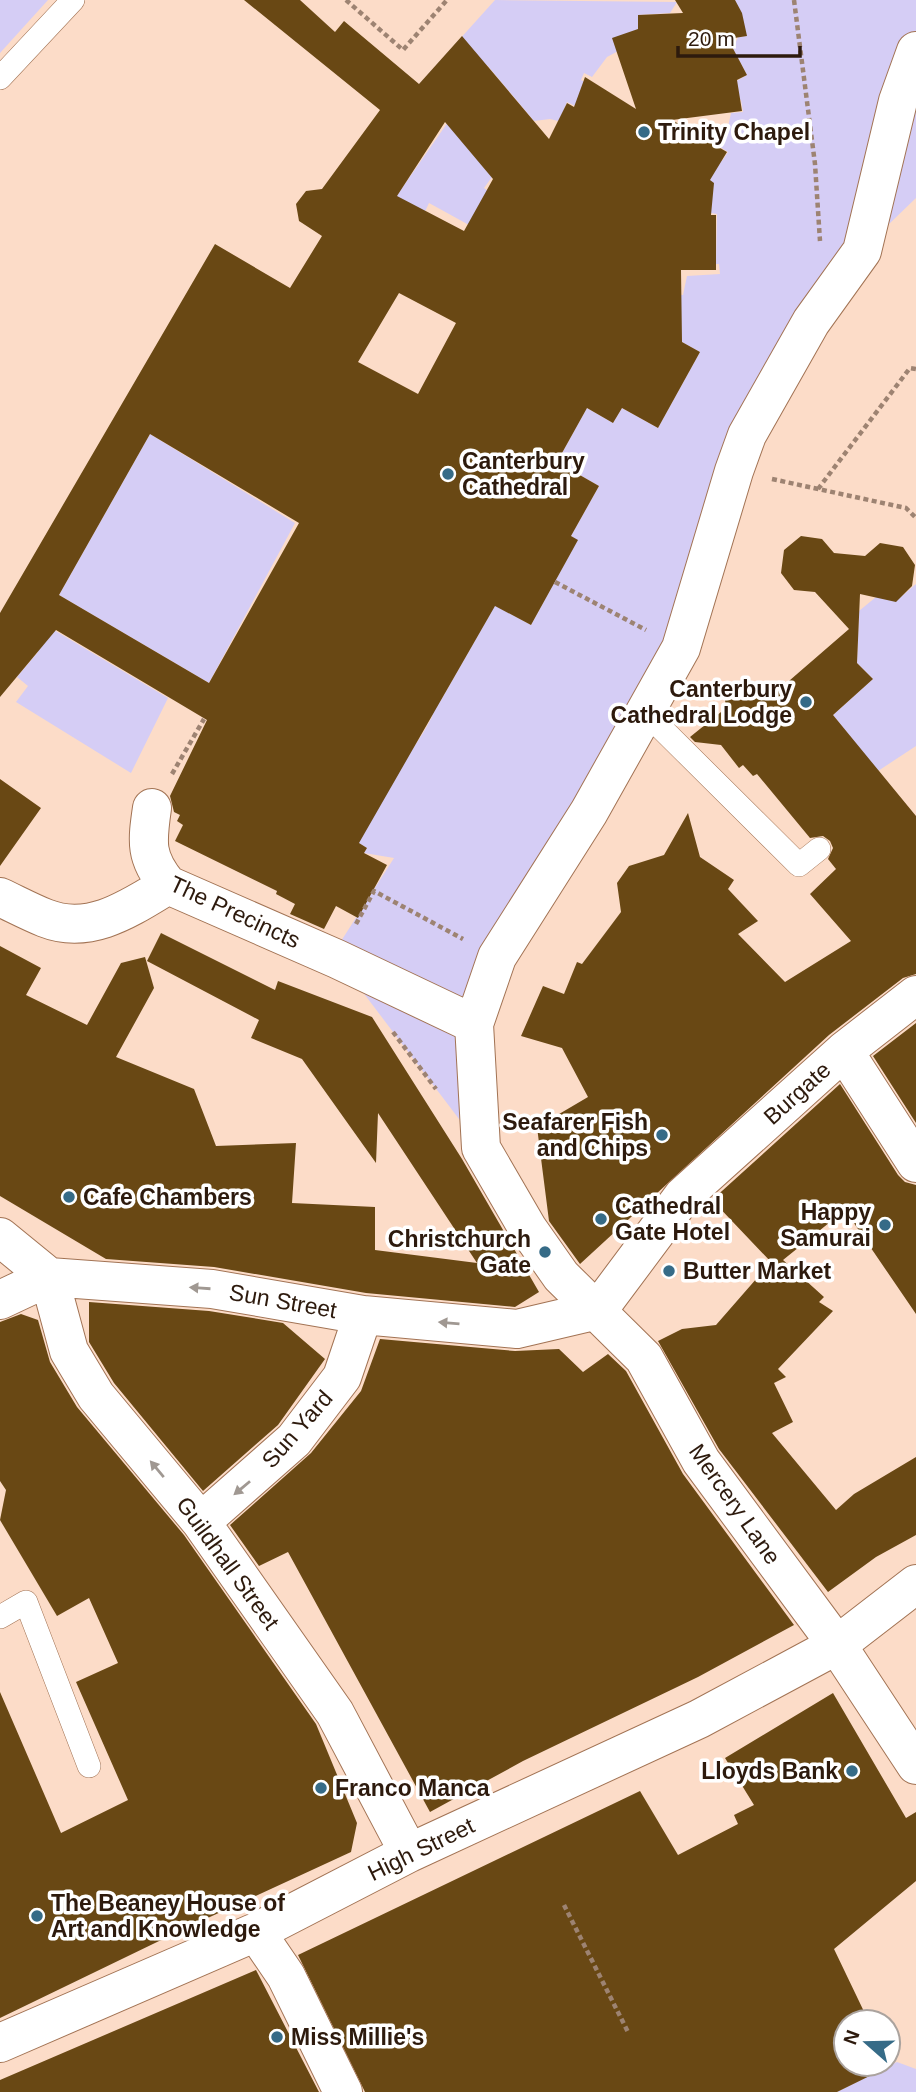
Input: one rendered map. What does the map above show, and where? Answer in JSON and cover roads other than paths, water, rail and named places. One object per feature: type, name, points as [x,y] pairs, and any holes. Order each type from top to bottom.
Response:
[{"type":"street","points":[[598,1310],[561,1276],[528,1229],[481,1148],[474,1024],[496,957],[589,812],[681,648],[747,435],[811,322],[862,251],[898,101],[916,51]]},
{"type":"street","name":"The Precincts","points":[[152,808],[147,841],[153,869],[167,886],[337,959],[474,1024]]},
{"type":"street","points":[[0,897],[45,918],[82,925],[104,920],[167,886]]},
{"type":"street","name":"Burgate","points":[[598,1310],[683,1196],[844,1051],[916,995]]},
{"type":"street","points":[[844,1051],[916,1163]]},
{"type":"street","points":[[0,1237],[49,1277],[0,1300]]},
{"type":"street","name":"Sun Street","points":[[49,1277],[212,1289],[363,1315],[517,1329],[598,1310]]},
{"type":"street","name":"Guildhall Street","points":[[49,1277],[69,1350],[96,1396],[201,1521],[335,1713],[409,1853]]},
{"type":"street","name":"Mercery Lane","points":[[598,1310],[644,1358],[701,1461],[837,1645],[916,1765]]},
{"type":"street","name":"Sun Yard","points":[[201,1521],[294,1440],[342,1377],[363,1315]]},
{"type":"street","name":"High Street","points":[[0,2043],[256,1932],[409,1853],[617,1759],[837,1645],[916,1584]]},
{"type":"street","points":[[256,1932],[286,1976],[343,2092]]},
{"type":"lane","points":[[0,78],[72,0]]},
{"type":"lane","points":[[645,712],[799,865],[819,849]]},
{"type":"lane","points":[[0,1617],[26,1602],[89,1766]]},
{"type":"place","name":"Trinity Chapel","points":[[644,132]]},
{"type":"place","name":"Canterbury Cathedral","points":[[448,474]]},
{"type":"place","name":"Canterbury Cathedral Lodge","points":[[806,702]]},
{"type":"place","name":"Seafarer Fish and Chips","points":[[662,1135]]},
{"type":"place","name":"Cafe Chambers","points":[[69,1197]]},
{"type":"place","name":"Cathedral Gate Hotel","points":[[601,1219]]},
{"type":"place","name":"Happy Samurai","points":[[885,1225]]},
{"type":"place","name":"Christchurch Gate","points":[[545,1252]]},
{"type":"place","name":"Butter Market","points":[[669,1271]]},
{"type":"place","name":"Lloyds Bank","points":[[852,1771]]},
{"type":"place","name":"Franco Manca","points":[[321,1788]]},
{"type":"place","name":"The Beaney House of Art and Knowledge","points":[[37,1916]]},
{"type":"place","name":"Miss Millie's","points":[[277,2037]]}]
